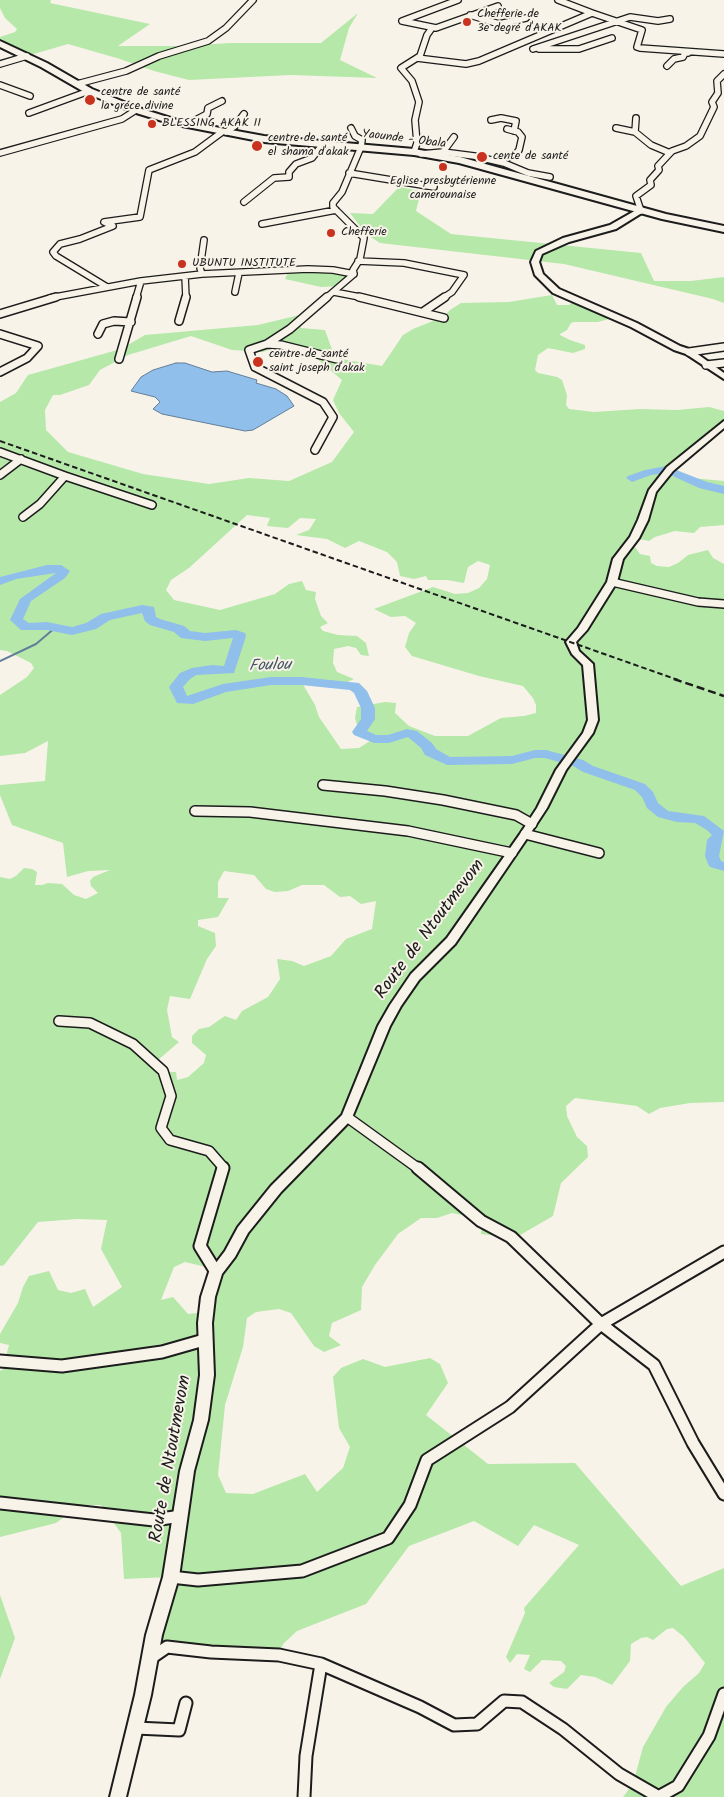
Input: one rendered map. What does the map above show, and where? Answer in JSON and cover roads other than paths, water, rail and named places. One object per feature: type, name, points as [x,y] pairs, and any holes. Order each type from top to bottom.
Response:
[{"type":"highway","name":"Yaounde - Obala","points":[[0,44],[27,56],[89,91],[136,110],[188,124],[264,139],[417,153],[474,163],[640,211],[724,229]]},
{"type":"street","points":[[77,84],[126,70],[173,50],[208,41],[226,28],[253,0]]},
{"type":"street","points":[[458,0],[402,21],[432,28],[498,6]]},
{"type":"street","points":[[558,0],[612,21],[642,30],[637,47],[640,48],[724,54]]},
{"type":"street","points":[[565,2],[576,0]]},
{"type":"street","points":[[550,177],[528,173],[496,161],[443,152],[417,153],[415,120],[419,102],[412,81],[401,68],[403,64],[418,58],[466,64],[479,62],[485,57],[514,48],[592,13]]},
{"type":"street","points":[[470,15],[499,24],[526,18]]},
{"type":"street","points":[[534,49],[603,26],[612,21],[633,16],[658,21],[670,19]]},
{"type":"street","points":[[418,58],[427,35],[432,28]]},
{"type":"street","points":[[514,48],[567,50],[612,38]]},
{"type":"street","points":[[667,66],[674,59],[683,57],[685,53],[689,52]]},
{"type":"street","points":[[0,64],[27,56]]},
{"type":"street","points":[[724,74],[717,81],[718,93],[712,102],[714,107],[700,136],[686,146],[670,153],[658,166],[659,170],[650,180],[651,185],[636,196],[640,205],[640,211],[612,227],[566,240],[544,250],[539,253],[535,262],[540,274],[556,291],[634,325],[688,352],[706,366],[724,376]]},
{"type":"street","points":[[0,85],[30,96]]},
{"type":"street","points":[[29,113],[52,102],[89,91]]},
{"type":"street","points":[[188,124],[207,114],[208,108],[222,101]]},
{"type":"street","points":[[0,153],[54,140],[91,126],[122,119],[136,110]]},
{"type":"street","points":[[107,287],[56,256],[53,252],[60,244],[80,240],[113,226],[104,222],[140,217],[149,170],[195,152],[205,143],[235,126],[244,114]]},
{"type":"street","points":[[491,120],[501,118],[516,121],[514,131]]},
{"type":"street","points":[[635,132],[636,118]]},
{"type":"street","points":[[315,450],[333,417],[323,402],[255,367],[249,350],[267,344],[290,329],[354,274],[353,270],[363,247],[364,238],[333,207],[333,203],[342,192],[361,148],[362,140],[355,136],[351,128]]},
{"type":"street","points":[[616,128],[635,132],[651,144],[670,153]]},
{"type":"street","points":[[496,161],[514,155],[519,150],[522,137],[518,132],[507,129]]},
{"type":"street","points":[[443,152],[454,137]]},
{"type":"street","points":[[284,185],[289,180],[289,172],[296,164],[312,158],[323,144]]},
{"type":"street","points":[[349,173],[434,187]]},
{"type":"street","points":[[244,202],[274,178],[289,177]]},
{"type":"street","points":[[262,224],[336,210]]},
{"type":"street","points":[[202,274],[200,268],[204,240]]},
{"type":"street","points":[[358,261],[404,262],[464,275],[452,292],[423,312]]},
{"type":"street","points":[[0,314],[50,298],[142,281],[202,274],[308,269],[333,270],[354,274]]},
{"type":"street","points":[[235,292],[239,272]]},
{"type":"street","points":[[179,321],[186,298],[185,276]]},
{"type":"street","points":[[120,359],[142,281]]},
{"type":"street","points":[[334,292],[370,298],[444,318]]},
{"type":"street","points":[[98,334],[103,324],[114,321],[131,322]]},
{"type":"street","points":[[0,334],[38,346],[27,358],[0,372]]},
{"type":"street","points":[[267,344],[282,345],[337,359]]},
{"type":"street","points":[[688,352],[724,347]]},
{"type":"street","points":[[706,366],[724,363]]},
{"type":"street","points":[[724,424],[670,469],[652,492],[643,520],[634,538],[618,559],[612,582],[698,602],[724,604]]},
{"type":"street","points":[[0,452],[152,506]]},
{"type":"street","points":[[0,475],[21,459]]},
{"type":"street","points":[[23,517],[40,504],[65,476]]},
{"type":"street","name":"Route de Ntoutmevom","points":[[118,1797],[136,1728],[154,1635],[171,1577],[187,1471],[201,1420],[207,1375],[204,1340],[208,1297],[216,1272],[230,1254],[243,1230],[276,1189],[347,1116],[384,1026],[396,1005],[415,977],[451,941],[529,829],[561,770],[588,733],[593,720],[588,664],[575,652],[571,642],[582,630],[612,582]]},
{"type":"street","points":[[323,786],[385,791],[443,800],[516,815],[529,829],[599,853]]},
{"type":"street","points":[[195,811],[250,812],[408,831],[512,853]]},
{"type":"street","points":[[59,1021],[90,1023],[133,1044],[162,1071],[171,1096],[161,1128],[170,1140],[209,1151],[223,1167],[200,1246],[216,1272]]},
{"type":"street","points":[[347,1116],[409,1162],[480,1221],[511,1237],[601,1324],[654,1365],[693,1443],[724,1494]]},
{"type":"street","points":[[171,1577],[198,1580],[302,1571],[388,1538],[410,1505],[427,1460],[510,1406],[601,1324],[724,1252]]},
{"type":"street","points":[[0,1361],[62,1366],[162,1352],[204,1340]]},
{"type":"street","points":[[0,1503],[154,1520],[181,1516]]},
{"type":"street","points":[[150,1658],[167,1647],[211,1652],[279,1655],[321,1664],[420,1707],[454,1725],[477,1724],[504,1701],[522,1702],[563,1729],[619,1774],[658,1797],[678,1786],[709,1736],[724,1694]]},
{"type":"street","points":[[304,1797],[306,1756],[321,1664]]},
{"type":"street","points":[[136,1728],[179,1730],[186,1703]]},
{"type":"water","points":[[176,363],[185,363],[212,372],[227,371],[257,380],[256,383],[276,389],[287,396],[294,406],[253,430],[245,431],[162,414],[153,409],[160,402],[155,397],[131,391],[141,377],[153,370]]},
{"type":"waterway","points":[[632,478],[649,472],[666,470]]},
{"type":"waterway","points":[[671,472],[703,485],[724,490]]},
{"type":"waterway","name":"Foulou","points":[[0,581],[13,576],[47,569],[61,569],[64,571],[26,599],[16,620],[26,627],[47,626],[72,631],[91,626],[106,617],[142,609],[149,610],[150,618],[155,622],[179,629],[186,635],[205,637],[236,634],[240,636],[229,670],[212,669],[192,672],[185,676],[176,687],[182,700],[193,700],[223,688],[271,681],[301,681],[354,686],[360,691],[368,708],[368,719],[359,732],[374,739],[389,739],[407,733],[412,734],[427,746],[430,752],[447,761],[512,760],[535,754],[546,754],[578,763],[588,769],[640,787],[648,795],[652,805],[663,814],[677,818],[699,819],[712,827],[720,835],[714,840],[712,856],[715,864],[724,867]]},
{"type":"waterway","points":[[0,661],[36,644],[56,627]]},
{"type":"railway","points":[[0,441],[678,680]]},
{"type":"railway","points":[[674,679],[724,696]]},
{"type":"place","name":"Chefferie de 3e degré d'AKAK","points":[[467,22]]},
{"type":"place","name":"centre de santé la gréce divine","points":[[90,100]]},
{"type":"place","name":"BLESSING AKAK II","points":[[152,124]]},
{"type":"place","name":"centre de santé el shama d'akak","points":[[257,146]]},
{"type":"place","name":"cente de santé","points":[[482,157]]},
{"type":"place","name":"Eglise presbytérienne camerounaise","points":[[443,167]]},
{"type":"place","name":"Chefferie","points":[[331,233]]},
{"type":"place","name":"UBUNTU INSTITUTE","points":[[182,264]]},
{"type":"place","name":"centre de santé saint joseph d'akak","points":[[258,362]]}]
